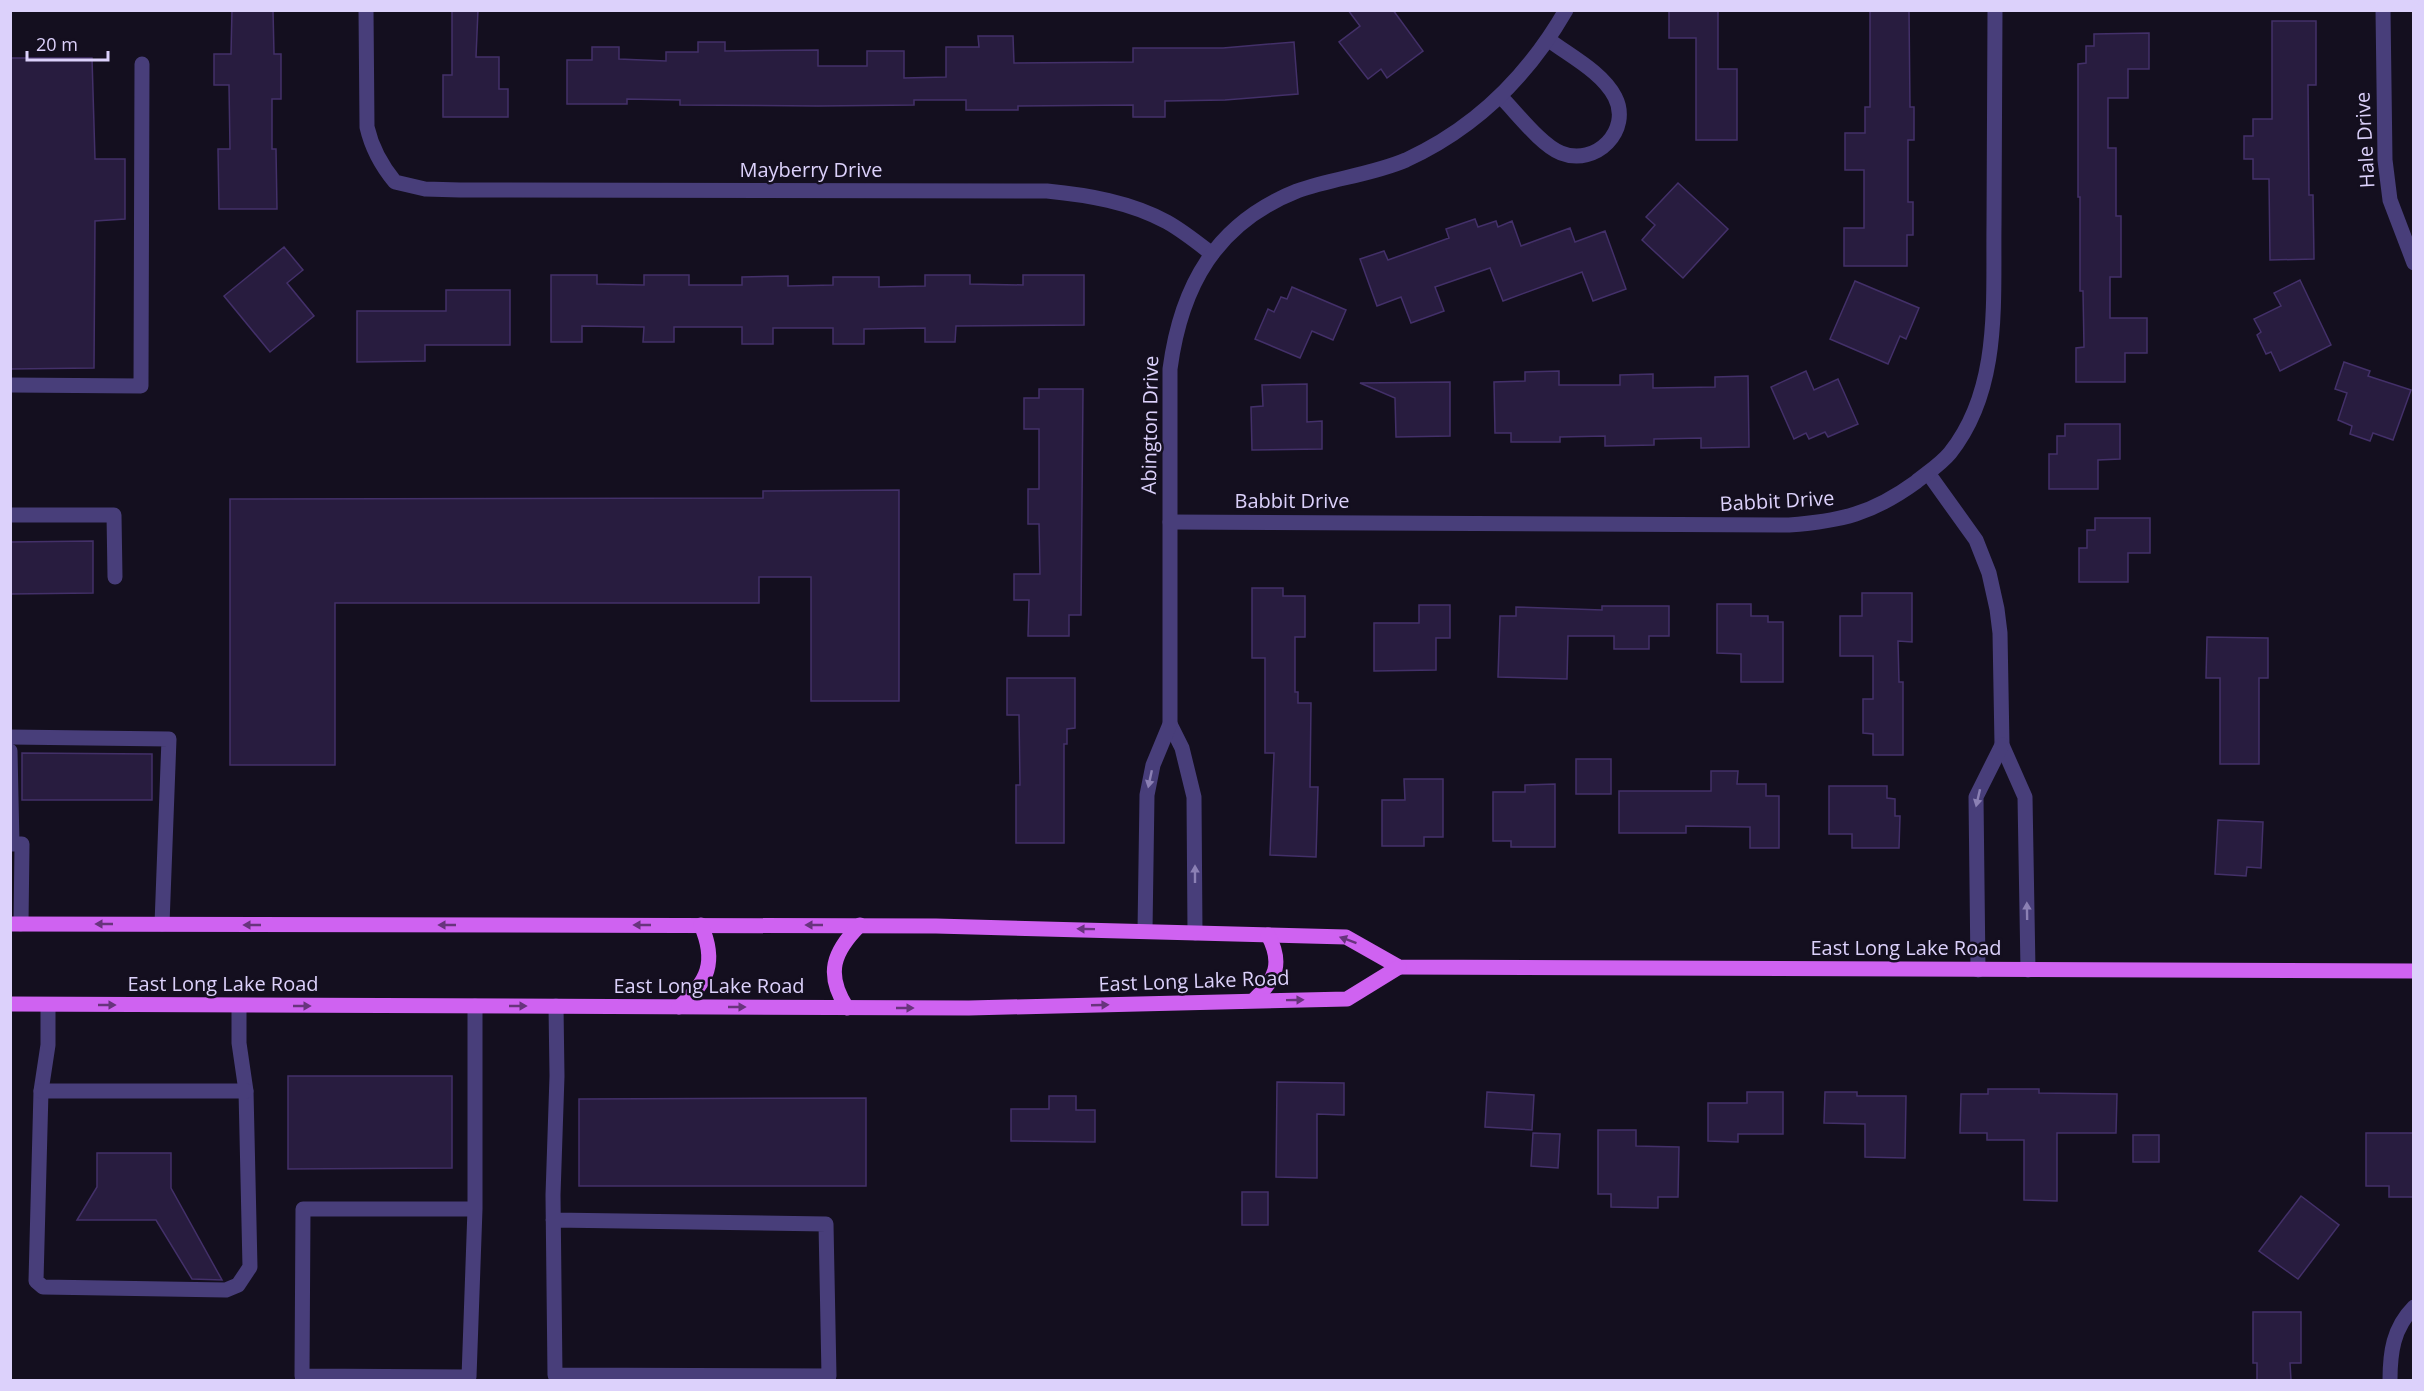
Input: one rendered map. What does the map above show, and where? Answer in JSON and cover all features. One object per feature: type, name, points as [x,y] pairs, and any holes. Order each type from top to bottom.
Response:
[{"type":"main road","points":[[16,924],[860,925],[1346,937],[1399,968]]},
{"type":"main road","points":[[679,1007],[694,994],[703,982],[710,962],[707,940],[701,925]]},
{"type":"main road","points":[[847,1008],[834,984],[833,972],[841,946],[860,925]]},
{"type":"main road","points":[[1254,1000],[1269,986],[1274,975],[1275,948],[1268,935]]},
{"type":"main road","name":"East Long Lake Road","points":[[10,1005],[847,1008],[1347,999],[1399,968],[2414,971]]},
{"type":"street","name":"Mayberry Drive","points":[[366,10],[367,127],[372,145],[382,165],[395,182],[425,189],[460,190],[1047,191],[1091,196],[1142,211],[1167,222],[1212,254]]},
{"type":"street","name":"Abington Drive","points":[[1145,931],[1147,795],[1153,765],[1170,724],[1170,369],[1174,336],[1184,303],[1198,274],[1212,254],[1233,231],[1269,204],[1298,191],[1369,173],[1404,161],[1441,141],[1478,116],[1501,97],[1549,40],[1566,10]]},
{"type":"street","name":"Babbit Drive","points":[[1170,522],[1789,525],[1847,518],[1874,508],[1903,492],[1949,455],[1972,419],[1981,396],[1991,344],[1995,10]]},
{"type":"street","name":"Hale Drive","points":[[2383,10],[2385,160],[2390,200],[2414,263]]},
{"type":"street","points":[[1501,97],[1551,147],[1562,153],[1574,156],[1587,155],[1600,150],[1609,142],[1620,120],[1619,107],[1614,96],[1606,84],[1549,40]]},
{"type":"street","points":[[10,385],[141,386],[142,64]]},
{"type":"street","points":[[1928,473],[1976,540],[1989,573],[2000,633],[2002,745],[2025,797],[2028,970]]},
{"type":"street","points":[[10,515],[114,514],[115,577]]},
{"type":"street","name":"Abington Drive","points":[[1170,724],[1182,748],[1194,797],[1195,933]]},
{"type":"street","points":[[10,737],[169,739],[162,924]]},
{"type":"street","points":[[1978,970],[1976,797],[2002,745]]},
{"type":"street","points":[[10,750],[12,844],[22,844],[16,924]]},
{"type":"street","points":[[48,1005],[48,1046],[41,1091],[36,1281],[43,1287],[226,1290],[238,1285],[250,1267],[246,1091],[239,1043],[239,1006]]},
{"type":"street","points":[[475,1006],[475,1209],[469,1377],[302,1376],[303,1209],[475,1209]]},
{"type":"street","points":[[553,1220],[826,1224],[829,1376],[555,1375],[553,1220],[556,1006]]},
{"type":"street","points":[[41,1091],[246,1091]]},
{"type":"street","points":[[2390,1380],[2393,1344],[2398,1329],[2414,1308]]},
{"type":"building","points":[[232,10],[273,10],[274,54],[281,54],[281,99],[272,99],[272,149],[276,149],[277,209],[219,209],[218,149],[230,149],[229,85],[214,85],[214,54],[231,54]]},
{"type":"building","points":[[452,10],[478,10],[476,57],[499,57],[499,89],[508,89],[508,117],[443,117],[443,75],[452,75]]},
{"type":"building","points":[[1348,10],[1393,10],[1423,51],[1387,78],[1381,69],[1368,79],[1339,42],[1360,26]]},
{"type":"building","points":[[1669,10],[1718,10],[1718,69],[1737,69],[1737,140],[1696,140],[1696,38],[1669,38]]},
{"type":"building","points":[[1870,10],[1909,10],[1910,107],[1914,107],[1914,140],[1908,140],[1908,202],[1913,202],[1913,235],[1907,235],[1907,266],[1844,266],[1844,228],[1864,228],[1864,170],[1845,170],[1845,133],[1865,133],[1865,107],[1870,107]]},
{"type":"building","points":[[2272,21],[2316,21],[2316,85],[2308,85],[2309,195],[2313,195],[2314,259],[2270,260],[2269,179],[2253,179],[2253,159],[2244,159],[2244,136],[2253,136],[2253,119],[2272,119]]},
{"type":"building","points":[[2149,33],[2149,69],[2128,69],[2128,98],[2108,98],[2108,148],[2116,148],[2116,216],[2121,216],[2121,277],[2110,277],[2110,318],[2147,318],[2147,353],[2125,353],[2125,382],[2076,382],[2076,348],[2084,347],[2083,291],[2080,291],[2080,197],[2078,197],[2078,64],[2086,63],[2086,46],[2094,46],[2094,34]]},
{"type":"building","points":[[978,36],[1013,36],[1014,63],[1133,62],[1133,48],[1223,48],[1294,42],[1298,94],[1225,100],[1165,101],[1165,117],[1133,117],[1133,105],[1018,106],[1018,110],[966,110],[966,100],[914,100],[914,105],[818,106],[680,105],[680,100],[627,99],[627,104],[567,104],[567,60],[592,60],[592,47],[619,47],[619,59],[666,61],[666,52],[698,52],[698,42],[725,42],[725,51],[818,50],[818,66],[867,66],[867,51],[904,51],[904,78],[946,77],[946,47],[979,47]]},
{"type":"building","points":[[10,58],[92,58],[95,159],[125,159],[125,219],[95,221],[94,368],[10,369]]},
{"type":"building","points":[[1678,183],[1728,229],[1683,278],[1642,240],[1655,225],[1646,217]]},
{"type":"building","points":[[1475,219],[1478,227],[1496,221],[1498,227],[1512,221],[1521,246],[1570,228],[1575,242],[1605,231],[1626,289],[1593,301],[1582,272],[1503,301],[1490,268],[1435,287],[1444,311],[1411,323],[1401,297],[1377,306],[1360,259],[1384,251],[1388,260],[1449,238],[1446,229]]},
{"type":"building","points":[[284,247],[303,270],[287,283],[314,316],[270,352],[224,296]]},
{"type":"building","points":[[551,275],[597,275],[597,284],[644,285],[644,275],[689,275],[689,285],[742,285],[742,277],[788,276],[788,286],[833,285],[833,277],[879,277],[879,287],[925,286],[925,275],[970,275],[970,284],[1023,285],[1023,275],[1084,275],[1084,325],[956,326],[955,342],[925,342],[925,328],[864,329],[864,344],[833,344],[833,328],[773,328],[773,344],[742,344],[742,327],[674,327],[674,342],[643,342],[644,327],[582,326],[582,342],[551,342]]},
{"type":"building","points":[[2300,280],[2331,345],[2280,371],[2271,352],[2266,354],[2257,335],[2261,332],[2254,319],[2281,306],[2274,293]]},
{"type":"building","points":[[1855,281],[1919,308],[1906,339],[1900,336],[1888,364],[1830,339]]},
{"type":"building","points":[[1292,287],[1346,310],[1333,340],[1312,331],[1300,358],[1255,339],[1268,309],[1274,312],[1281,297],[1287,299]]},
{"type":"building","points":[[446,290],[510,290],[510,345],[425,345],[425,361],[357,362],[357,311],[446,311]]},
{"type":"building","points":[[2344,362],[2370,371],[2368,376],[2411,390],[2393,440],[2373,433],[2370,441],[2350,434],[2352,426],[2338,420],[2347,393],[2335,389]]},
{"type":"building","points":[[1559,371],[1559,385],[1620,385],[1620,375],[1653,374],[1653,388],[1715,387],[1715,377],[1748,376],[1749,447],[1701,448],[1701,438],[1654,439],[1654,445],[1605,446],[1605,436],[1560,437],[1560,442],[1511,442],[1511,433],[1495,433],[1494,382],[1525,381],[1525,372]]},
{"type":"building","points":[[1806,371],[1814,390],[1838,379],[1858,424],[1828,437],[1825,432],[1809,439],[1806,433],[1794,439],[1771,387]]},
{"type":"building","points":[[1450,382],[1450,436],[1396,437],[1395,398],[1360,383]]},
{"type":"building","points":[[1307,384],[1307,422],[1322,421],[1322,449],[1252,450],[1251,407],[1263,406],[1262,385]]},
{"type":"building","points":[[1039,389],[1083,389],[1081,615],[1069,615],[1069,636],[1028,636],[1029,600],[1014,600],[1014,574],[1040,574],[1039,524],[1028,524],[1028,489],[1039,489],[1039,429],[1024,429],[1024,398],[1039,398]]},
{"type":"building","points":[[2065,424],[2120,424],[2120,459],[2098,460],[2098,489],[2049,489],[2049,454],[2057,454],[2057,436],[2065,436]]},
{"type":"building","points":[[899,490],[899,701],[811,701],[811,577],[759,577],[759,603],[335,603],[335,765],[230,765],[230,499],[763,498],[763,491]]},
{"type":"building","points":[[2095,518],[2150,518],[2150,553],[2128,553],[2128,582],[2079,582],[2079,548],[2087,548],[2087,530],[2095,530]]},
{"type":"building","points":[[93,541],[93,593],[10,594],[10,542]]},
{"type":"building","points":[[1252,588],[1283,588],[1283,596],[1305,596],[1305,637],[1295,637],[1295,692],[1298,692],[1298,703],[1311,703],[1310,787],[1318,787],[1316,857],[1270,855],[1274,753],[1265,753],[1265,658],[1252,658]]},
{"type":"building","points":[[1862,593],[1912,593],[1912,642],[1898,641],[1899,682],[1903,682],[1903,755],[1873,755],[1873,734],[1863,733],[1863,699],[1873,699],[1873,656],[1840,656],[1840,616],[1862,616]]},
{"type":"building","points":[[1717,604],[1751,604],[1751,616],[1768,616],[1768,622],[1783,622],[1783,682],[1741,682],[1741,654],[1717,653]]},
{"type":"building","points":[[1419,605],[1450,605],[1450,638],[1436,638],[1436,670],[1374,671],[1374,623],[1419,623]]},
{"type":"building","points":[[1602,606],[1669,606],[1669,636],[1649,636],[1649,649],[1614,649],[1614,636],[1568,636],[1567,679],[1498,677],[1500,616],[1516,616],[1516,607],[1602,610]]},
{"type":"building","points":[[2207,637],[2268,638],[2268,678],[2259,678],[2259,764],[2220,764],[2220,678],[2206,678]]},
{"type":"building","points":[[1007,678],[1075,678],[1075,728],[1067,729],[1067,744],[1064,744],[1064,843],[1016,843],[1016,785],[1020,785],[1019,715],[1007,715]]},
{"type":"building","points":[[22,753],[152,754],[152,800],[22,800]]},
{"type":"building","points":[[1576,759],[1611,759],[1611,794],[1576,794]]},
{"type":"building","points":[[1711,771],[1738,771],[1737,784],[1766,784],[1766,796],[1779,796],[1779,848],[1750,848],[1750,827],[1686,826],[1686,833],[1619,833],[1619,791],[1711,791]]},
{"type":"building","points":[[1404,779],[1443,779],[1443,837],[1424,837],[1424,846],[1382,846],[1382,800],[1405,800]]},
{"type":"building","points":[[1555,784],[1555,847],[1511,847],[1511,841],[1493,841],[1493,792],[1525,792],[1525,785]]},
{"type":"building","points":[[1829,786],[1887,786],[1887,798],[1895,799],[1895,816],[1900,816],[1899,848],[1852,848],[1852,834],[1829,834]]},
{"type":"building","points":[[2218,820],[2263,822],[2261,868],[2247,867],[2246,876],[2215,874]]},
{"type":"building","points":[[288,1076],[452,1076],[452,1168],[288,1169]]},
{"type":"building","points":[[1277,1082],[1344,1083],[1344,1115],[1317,1114],[1317,1178],[1276,1177]]},
{"type":"building","points":[[1988,1089],[2039,1089],[2039,1093],[2117,1094],[2116,1133],[2057,1133],[2057,1201],[2024,1200],[2024,1140],[1987,1140],[1987,1133],[1960,1133],[1961,1094],[1988,1094]]},
{"type":"building","points":[[1487,1092],[1534,1095],[1532,1130],[1485,1127]]},
{"type":"building","points":[[1747,1092],[1783,1092],[1783,1134],[1738,1134],[1738,1142],[1708,1141],[1708,1103],[1747,1103]]},
{"type":"building","points":[[1825,1092],[1857,1092],[1857,1096],[1906,1096],[1905,1158],[1865,1157],[1865,1124],[1824,1123]]},
{"type":"building","points":[[1049,1096],[1076,1096],[1076,1110],[1095,1110],[1095,1142],[1011,1141],[1011,1109],[1049,1109]]},
{"type":"building","points":[[866,1098],[866,1186],[579,1186],[579,1099]]},
{"type":"building","points":[[1598,1130],[1636,1130],[1636,1146],[1679,1147],[1678,1197],[1658,1197],[1658,1208],[1611,1207],[1611,1194],[1598,1194]]},
{"type":"building","points":[[1533,1133],[1560,1134],[1558,1168],[1531,1166]]},
{"type":"building","points":[[2366,1133],[2414,1133],[2414,1197],[2389,1197],[2389,1186],[2366,1186]]},
{"type":"building","points":[[2133,1135],[2159,1135],[2159,1162],[2133,1162]]},
{"type":"building","points":[[97,1153],[171,1153],[171,1188],[222,1280],[192,1279],[156,1220],[77,1220],[97,1187]]},
{"type":"building","points":[[1242,1192],[1268,1192],[1268,1225],[1242,1225]]},
{"type":"building","points":[[2301,1196],[2339,1225],[2298,1279],[2259,1251]]},
{"type":"building","points":[[2253,1312],[2301,1312],[2301,1363],[2290,1363],[2291,1380],[2257,1380],[2257,1363],[2253,1363]]}]
